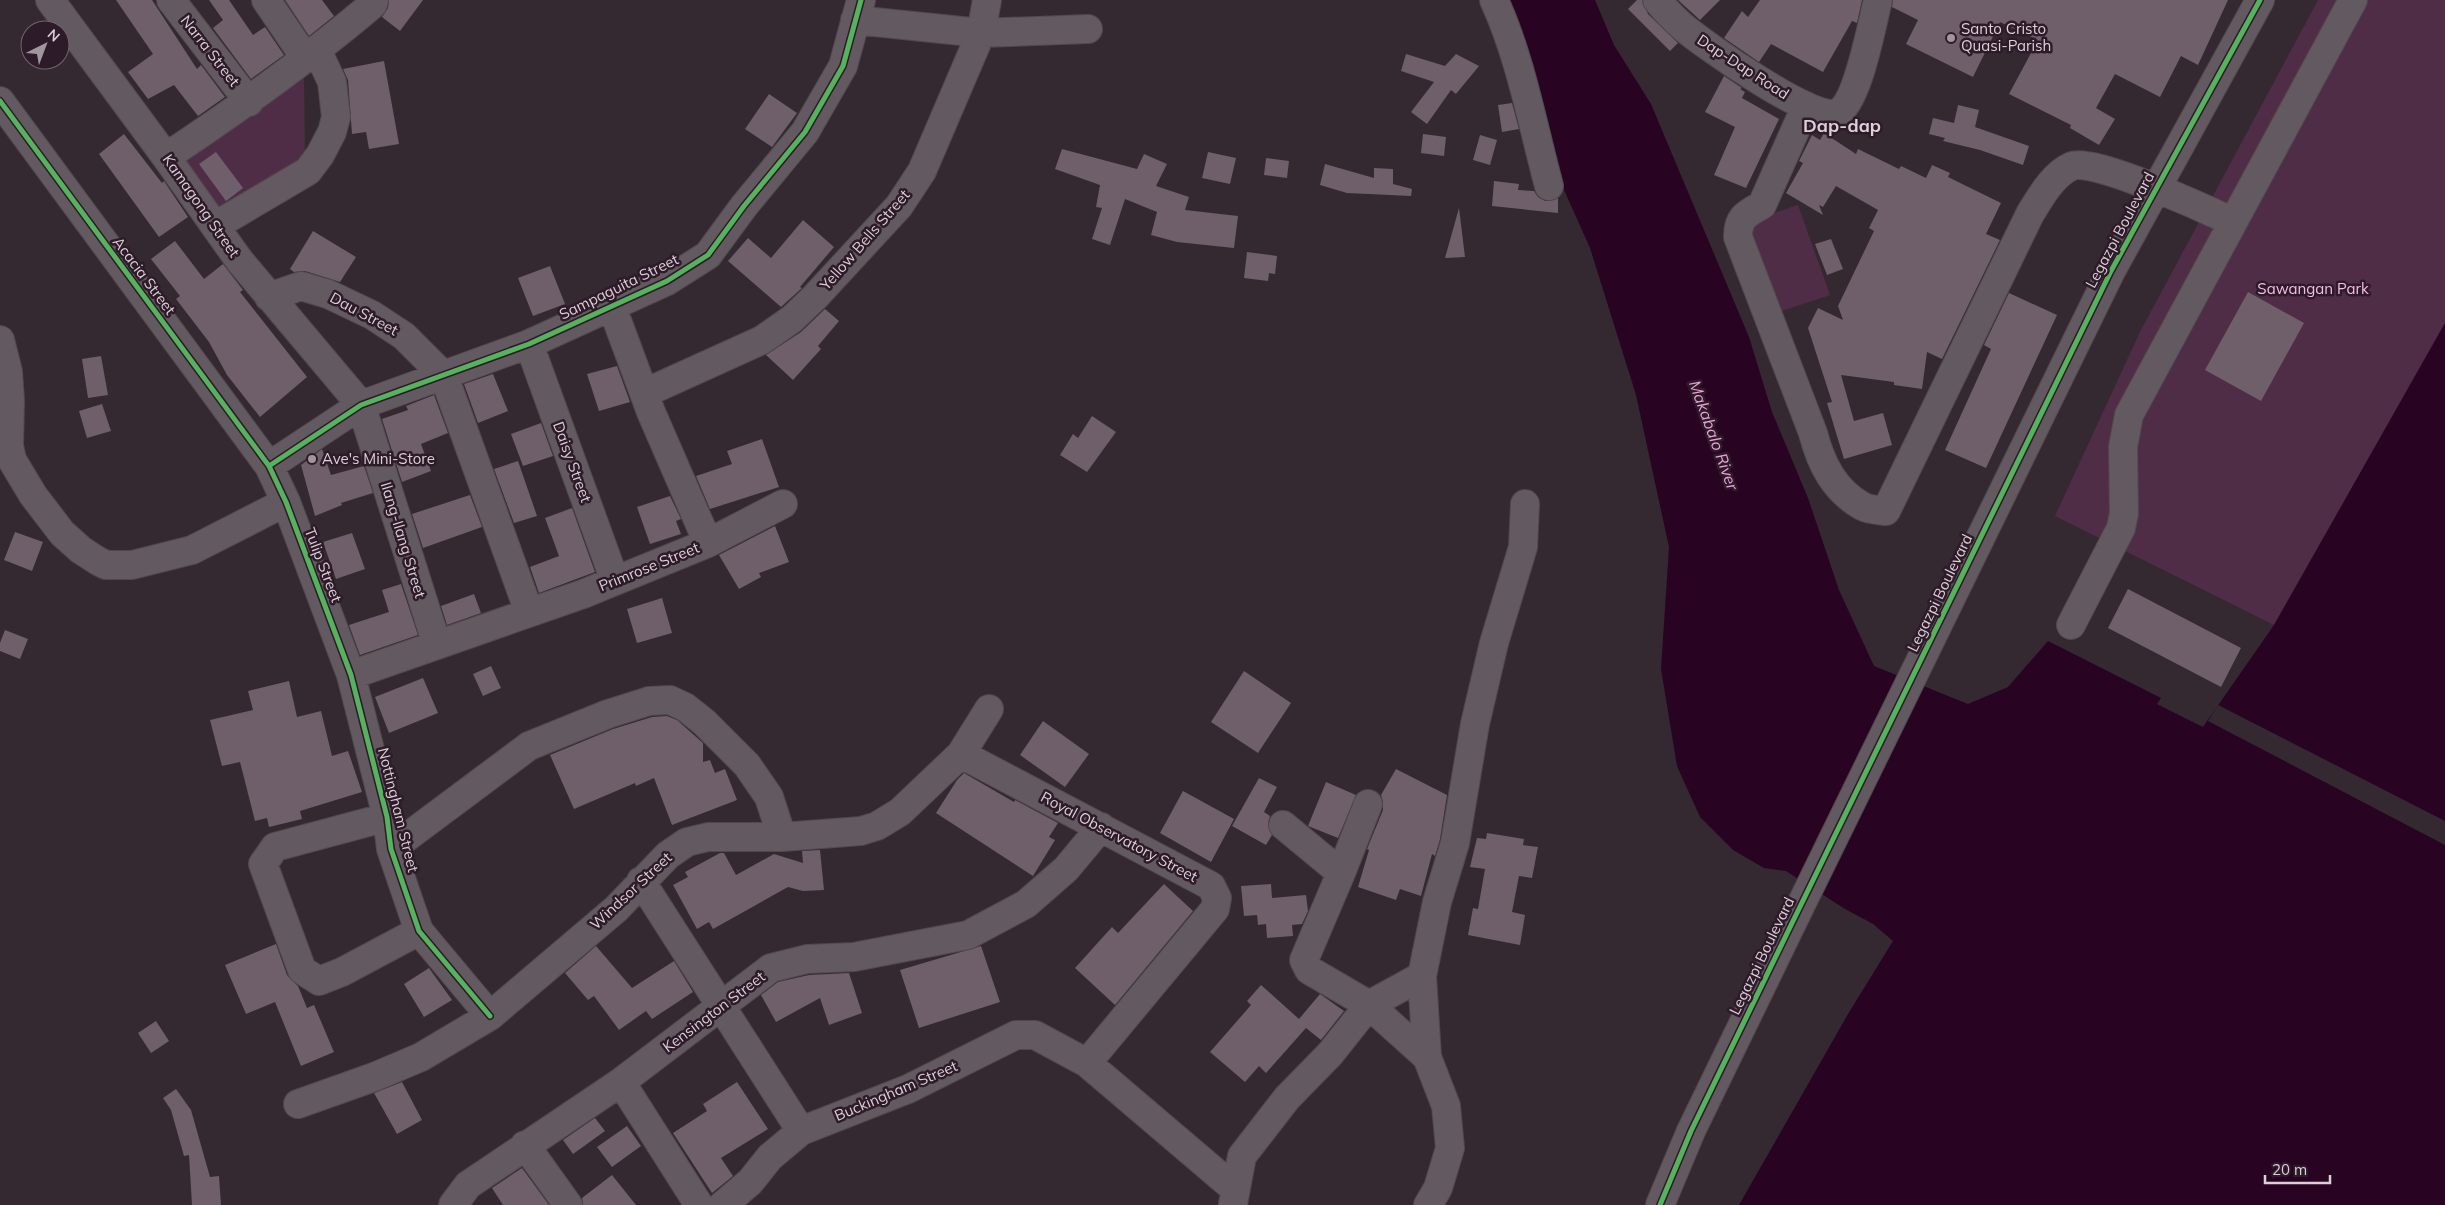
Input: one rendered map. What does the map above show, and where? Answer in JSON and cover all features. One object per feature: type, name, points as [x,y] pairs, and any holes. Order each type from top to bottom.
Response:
[{"type":"street","name":"Kamagong Street","points":[[50,0],[269,297],[361,405]]},
{"type":"street","name":"Narra Street","points":[[171,0],[249,102]]},
{"type":"street","points":[[215,226],[308,171],[320,155],[332,132],[336,118],[332,82],[312,54],[266,0]]},
{"type":"street","points":[[166,157],[249,102],[312,54],[373,4],[374,0]]},
{"type":"street","name":"Yellow Bells Street","points":[[645,393],[762,340],[792,319],[815,297],[899,206],[922,171],[981,33],[987,0]]},
{"type":"street","points":[[1494,0],[1509,33],[1520,70],[1549,186]]},
{"type":"street","name":"Dap-Dap Road","points":[[1657,0],[1684,28],[1754,78],[1827,115],[1837,114],[1845,106],[1856,85],[1878,0]]},
{"type":"street","name":"Legazpi Boulevard","points":[[1660,1205],[1668,1181],[1691,1131],[2111,271],[2260,0]]},
{"type":"street","points":[[2071,625],[2121,528],[2124,513],[2123,447],[2129,415],[2353,0]]},
{"type":"street","points":[[858,10],[981,33],[1088,29]]},
{"type":"street","name":"Sampaguita Street","points":[[269,466],[361,405],[529,344],[667,281],[708,255],[744,206],[806,132],[843,66],[858,10]]},
{"type":"street","name":"Acacia Street","points":[[0,101],[269,466]]},
{"type":"street","points":[[1806,106],[1762,205],[1747,214],[1738,224],[1738,237],[1826,470],[1830,478],[1864,507],[1886,511],[2030,214],[2058,175],[2073,165],[2086,165],[2156,189],[2232,222]]},
{"type":"street","name":"Dau Street","points":[[269,297],[301,286],[328,294],[372,315],[404,336],[444,376]]},
{"type":"street","name":"Primrose Street","points":[[351,675],[583,594],[708,543],[651,412],[612,307]]},
{"type":"street","points":[[0,340],[8,372],[9,446],[12,460],[32,495],[54,523],[81,550],[98,561],[106,565],[132,565],[192,550],[286,502]]},
{"type":"street","name":"Daisy Street","points":[[529,344],[614,581]]},
{"type":"street","points":[[444,376],[529,612]]},
{"type":"street","name":"Ilang-Ilang Street","points":[[361,405],[437,645]]},
{"type":"street","name":"Tulip Street","points":[[269,466],[286,502],[351,675]]},
{"type":"street","points":[[708,543],[783,504]]},
{"type":"street","points":[[1428,1205],[1438,1188],[1450,1148],[1446,1106],[1428,1057],[1422,976],[1437,902],[1455,843],[1474,724],[1494,643],[1523,547],[1525,504]]},
{"type":"street","name":"Nottingham Street","points":[[351,675],[387,818],[391,849],[420,931],[490,1016]]},
{"type":"street","points":[[391,849],[529,746],[608,714],[649,701],[670,700],[685,707],[704,722],[747,765],[769,797],[782,837]]},
{"type":"street","name":"Windsor Street","points":[[298,1104],[374,1077],[421,1057],[490,1016],[616,909],[640,881],[668,855],[687,842],[708,837],[782,837],[861,831],[877,826],[900,812],[961,754],[989,709]]},
{"type":"street","name":"Royal Observatory Street","points":[[961,754],[1210,886],[1217,898],[1215,909],[1087,1063]]},
{"type":"street","points":[[1368,804],[1304,960],[1309,970],[1368,1005],[1428,1057]]},
{"type":"street","points":[[387,818],[275,847],[263,864],[302,970],[319,981],[342,972],[420,931]]},
{"type":"street","points":[[1283,825],[1341,873]]},
{"type":"street","name":"Kensington Street","points":[[453,1205],[468,1185],[524,1145],[621,1082],[771,968],[807,959],[854,958],[968,935],[998,921],[1026,904],[1066,869],[1101,827]]},
{"type":"street","points":[[640,881],[801,1130]]},
{"type":"street","points":[[1234,1197],[1242,1156],[1287,1098],[1330,1054],[1368,1005],[1422,976]]},
{"type":"street","name":"Buckingham Street","points":[[723,1205],[750,1182],[770,1157],[801,1130],[908,1089],[1016,1036],[1034,1035],[1087,1063],[1234,1197]]},
{"type":"street","points":[[621,1082],[699,1205]]},
{"type":"street","points":[[524,1145],[568,1205]]},
{"type":"green space","name":"Sawangan Park","points":[[2318,0],[2445,0],[2445,323],[2274,625],[2055,516],[2140,332]]},
{"type":"green space","points":[[304,72],[305,161],[218,216],[175,160]]},
{"type":"green space","points":[[1798,205],[1830,295],[1776,313],[1745,223]]},
{"type":"water","name":"Makabalo River","points":[[1501,0],[1595,0],[1614,45],[1651,104],[1749,337],[1772,412],[1808,498],[1839,590],[1874,666],[1968,704],[2008,687],[2048,641],[2161,698],[2157,704],[2203,727],[2274,625],[2445,323],[2445,1205],[1739,1205],[1848,1014],[1893,941],[1873,924],[1845,909],[1786,871],[1764,868],[1733,850],[1700,817],[1677,766],[1661,669],[1669,547],[1636,395],[1590,248],[1548,154]]},
{"type":"pier","points":[[2218,705],[2445,821],[2445,845],[2208,721]]},
{"type":"building","points":[[116,0],[152,0],[197,69],[201,65],[225,97],[198,116],[174,85],[148,99],[128,72],[153,54]]},
{"type":"building","points":[[209,0],[229,0],[253,35],[265,27],[284,55],[251,79],[213,28],[223,20]]},
{"type":"building","points":[[285,0],[322,0],[334,16],[309,36]]},
{"type":"building","points":[[389,0],[423,0],[400,31],[382,17],[388,8]]},
{"type":"building","points":[[1637,0],[1642,0],[1648,14],[1678,43],[1670,51],[1628,9]]},
{"type":"building","points":[[1678,0],[1720,0],[1700,20]]},
{"type":"building","points":[[1760,0],[1862,0],[1857,23],[1852,21],[1823,72],[1771,44],[1759,62],[1724,38],[1742,11],[1748,17]]},
{"type":"building","points":[[1893,0],[2228,0],[2198,65],[2181,56],[2160,97],[2115,74],[2096,108],[2115,119],[2099,145],[2070,128],[2071,125],[2009,94],[2038,40],[2000,22],[1973,77],[1906,44],[1918,20],[1892,7]]},
{"type":"building","points":[[1406,54],[1445,66],[1456,54],[1479,66],[1456,94],[1451,90],[1427,124],[1411,112],[1434,82],[1401,71]]},
{"type":"building","points":[[384,61],[399,144],[369,149],[366,132],[352,134],[348,80],[343,69]]},
{"type":"building","points":[[1724,76],[1742,88],[1740,89],[1745,92],[1742,98],[1779,119],[1746,188],[1714,175],[1735,127],[1705,112]]},
{"type":"building","points":[[769,94],[797,113],[772,147],[745,129]]},
{"type":"building","points":[[1512,103],[1519,129],[1502,132],[1498,105]]},
{"type":"building","points":[[1958,105],[1979,110],[1975,127],[2029,146],[2023,165],[1980,150],[1943,141],[1945,138],[1929,134],[1933,118],[1954,123]]},
{"type":"building","points":[[1824,133],[1856,154],[1858,149],[1899,169],[1901,166],[1926,178],[1932,165],[1950,173],[1948,177],[2001,203],[1986,234],[2000,240],[1942,359],[1927,352],[1922,389],[1894,385],[1894,382],[1841,375],[1854,421],[1883,413],[1892,445],[1844,459],[1827,403],[1832,402],[1808,328],[1818,308],[1843,320],[1838,306],[1874,231],[1869,228],[1878,210],[1836,186],[1823,207],[1819,205],[1823,215],[1786,193],[1803,163],[1799,161],[1812,135],[1820,140]]},
{"type":"building","points":[[124,134],[162,183],[164,181],[188,217],[159,237],[99,154]]},
{"type":"building","points":[[1423,134],[1446,137],[1444,156],[1421,153]]},
{"type":"building","points":[[1480,135],[1497,140],[1490,165],[1473,160]]},
{"type":"building","points":[[1062,149],[1137,169],[1144,154],[1167,164],[1156,186],[1189,197],[1185,210],[1238,216],[1234,248],[1177,242],[1151,235],[1157,212],[1125,199],[1110,245],[1092,239],[1102,208],[1096,207],[1100,185],[1055,169]]},
{"type":"building","points":[[216,152],[243,188],[226,201],[199,164]]},
{"type":"building","points":[[1208,152],[1236,158],[1230,184],[1202,178]]},
{"type":"building","points":[[1266,158],[1289,161],[1287,178],[1264,175]]},
{"type":"building","points":[[1325,164],[1374,178],[1374,168],[1393,169],[1393,184],[1412,189],[1411,196],[1347,193],[1320,185]]},
{"type":"building","points":[[1494,181],[1519,184],[1518,190],[1534,191],[1538,197],[1545,201],[1558,198],[1558,213],[1492,206]]},
{"type":"building","points":[[1459,208],[1465,257],[1445,258]]},
{"type":"building","points":[[803,220],[834,247],[800,287],[802,288],[781,307],[728,261],[748,238],[771,258]]},
{"type":"building","points":[[313,231],[356,257],[340,282],[305,271],[294,272],[290,269]]},
{"type":"building","points":[[1831,239],[1843,269],[1827,275],[1815,244]]},
{"type":"building","points":[[175,241],[204,279],[223,264],[243,290],[240,292],[307,377],[260,417],[227,375],[209,342],[176,299],[180,296],[151,259]]},
{"type":"building","points":[[1247,252],[1277,256],[1275,274],[1269,273],[1268,281],[1244,278]]},
{"type":"building","points":[[550,266],[565,304],[533,316],[518,278]]},
{"type":"building","points":[[2248,292],[2304,323],[2261,401],[2205,370]]},
{"type":"building","points":[[2009,293],[2057,315],[1986,468],[1945,450],[1991,349],[1984,345]]},
{"type":"building","points":[[825,309],[839,321],[818,346],[821,349],[793,380],[766,355],[801,332]]},
{"type":"building","points":[[101,356],[108,395],[88,398],[82,359]]},
{"type":"building","points":[[617,366],[630,402],[599,411],[587,374]]},
{"type":"building","points":[[493,374],[508,411],[478,423],[464,384]]},
{"type":"building","points":[[434,395],[448,433],[421,444],[431,471],[402,482],[382,419],[408,410],[406,406]]},
{"type":"building","points":[[102,404],[111,431],[87,438],[79,411]]},
{"type":"building","points":[[1092,416],[1116,432],[1087,472],[1060,455],[1073,434],[1078,438]]},
{"type":"building","points":[[541,423],[553,456],[523,466],[511,434]]},
{"type":"building","points":[[762,439],[779,487],[710,509],[696,476],[732,464],[727,451]]},
{"type":"building","points":[[322,449],[331,475],[364,466],[373,493],[341,503],[342,505],[315,516],[301,465]]},
{"type":"building","points":[[518,461],[537,516],[514,523],[494,469]]},
{"type":"building","points":[[470,495],[482,527],[423,548],[412,514]]},
{"type":"building","points":[[670,496],[681,519],[676,521],[681,534],[650,544],[637,507]]},
{"type":"building","points":[[572,508],[595,572],[539,593],[530,567],[559,556],[545,518]]},
{"type":"building","points":[[775,526],[789,562],[759,573],[761,577],[739,589],[719,555]]},
{"type":"building","points":[[15,532],[43,542],[32,571],[4,560]]},
{"type":"building","points":[[352,533],[365,569],[336,579],[323,542]]},
{"type":"building","points":[[401,584],[418,635],[360,655],[349,625],[389,612],[382,590]]},
{"type":"building","points":[[2128,589],[2241,648],[2221,687],[2108,628]]},
{"type":"building","points":[[474,594],[481,613],[447,625],[441,606]]},
{"type":"building","points":[[662,598],[672,633],[637,643],[627,609]]},
{"type":"building","points":[[5,630],[28,639],[20,659],[0,651],[0,643]]},
{"type":"building","points":[[491,666],[501,688],[483,696],[473,674]]},
{"type":"building","points":[[1244,671],[1291,703],[1258,753],[1211,722]]},
{"type":"building","points":[[423,678],[438,713],[389,733],[375,697]]},
{"type":"building","points":[[289,681],[297,717],[321,711],[332,756],[348,751],[362,792],[300,811],[302,819],[269,827],[267,818],[255,821],[240,762],[222,766],[210,720],[253,710],[248,691]]},
{"type":"building","points":[[667,716],[677,720],[703,743],[703,762],[710,760],[715,773],[725,769],[737,800],[672,825],[654,778],[636,786],[635,783],[574,809],[550,755],[613,729],[652,717]]},
{"type":"building","points":[[1043,721],[1089,754],[1065,787],[1020,755]]},
{"type":"building","points":[[1396,769],[1447,795],[1440,839],[1435,856],[1432,854],[1421,896],[1400,889],[1396,900],[1358,887],[1369,850],[1367,849],[1383,810],[1381,795]]},
{"type":"building","points":[[964,773],[1014,802],[1015,800],[1058,823],[1049,837],[1055,840],[1033,876],[936,813],[957,780]]},
{"type":"building","points":[[1259,778],[1277,787],[1264,812],[1270,816],[1268,823],[1272,835],[1266,845],[1232,826]]},
{"type":"building","points":[[1326,782],[1356,795],[1338,838],[1308,826]]},
{"type":"building","points":[[1183,791],[1234,819],[1211,862],[1160,833]]},
{"type":"building","points":[[1487,833],[1524,839],[1523,845],[1538,847],[1532,878],[1519,876],[1512,912],[1525,915],[1520,945],[1468,935],[1473,908],[1478,909],[1485,869],[1470,867],[1477,838],[1486,839]]},
{"type":"building","points":[[820,850],[824,890],[803,891],[788,887],[713,929],[709,922],[697,929],[673,885],[688,877],[685,872],[720,853],[724,853],[736,875],[774,854],[803,863],[802,851]]},
{"type":"building","points":[[1164,884],[1193,911],[1115,1005],[1075,968],[1112,927],[1118,933]]},
{"type":"building","points":[[1271,884],[1272,898],[1306,895],[1308,911],[1302,924],[1292,925],[1293,936],[1267,938],[1266,924],[1258,925],[1257,915],[1244,916],[1241,886]]},
{"type":"building","points":[[276,944],[287,975],[298,986],[307,1008],[314,1005],[334,1052],[301,1066],[275,1002],[246,1014],[225,965]]},
{"type":"building","points":[[596,946],[632,988],[674,961],[693,992],[652,1019],[646,1011],[619,1030],[594,996],[588,1000],[565,973]]},
{"type":"building","points":[[981,946],[1000,1002],[919,1028],[900,970]]},
{"type":"building","points":[[429,968],[452,1000],[424,1017],[404,984]]},
{"type":"building","points":[[849,973],[862,1013],[829,1025],[820,998],[776,1022],[761,995],[778,982],[809,975]]},
{"type":"building","points":[[1261,985],[1299,1019],[1320,994],[1344,1011],[1321,1040],[1306,1028],[1266,1073],[1259,1066],[1245,1082],[1210,1052],[1251,1005],[1247,1001]]},
{"type":"building","points":[[156,1021],[169,1041],[151,1053],[138,1033]]},
{"type":"building","points":[[402,1082],[422,1120],[397,1134],[374,1093]]},
{"type":"building","points":[[737,1082],[768,1129],[721,1158],[733,1176],[712,1193],[673,1133],[707,1111],[703,1104]]},
{"type":"building","points":[[176,1089],[191,1110],[210,1177],[219,1176],[221,1205],[192,1205],[189,1155],[184,1156],[171,1110],[163,1098]]},
{"type":"building","points":[[595,1118],[605,1131],[573,1154],[563,1140]]},
{"type":"building","points":[[627,1126],[641,1146],[612,1167],[597,1147]]},
{"type":"building","points":[[522,1168],[549,1205],[503,1205],[492,1188]]},
{"type":"building","points":[[612,1175],[636,1205],[583,1205],[582,1198]]},
{"type":"cycle path","points":[[269,466],[361,405],[529,344],[667,281],[708,255],[744,206],[805,132],[843,66],[861,0]]},
{"type":"cycle path","points":[[1660,1205],[1691,1131],[2111,271],[2260,0]]},
{"type":"cycle path","points":[[0,101],[269,466],[286,502],[351,675],[387,817],[391,849],[419,931],[490,1016]]},
{"type":"place","name":"Santo Cristo Quasi-Parish","points":[[1951,38]]},
{"type":"place","name":"Ave's Mini-Store","points":[[312,459]]},
{"type":"district","name":"Dap-dap","points":[[1842,126]]}]
